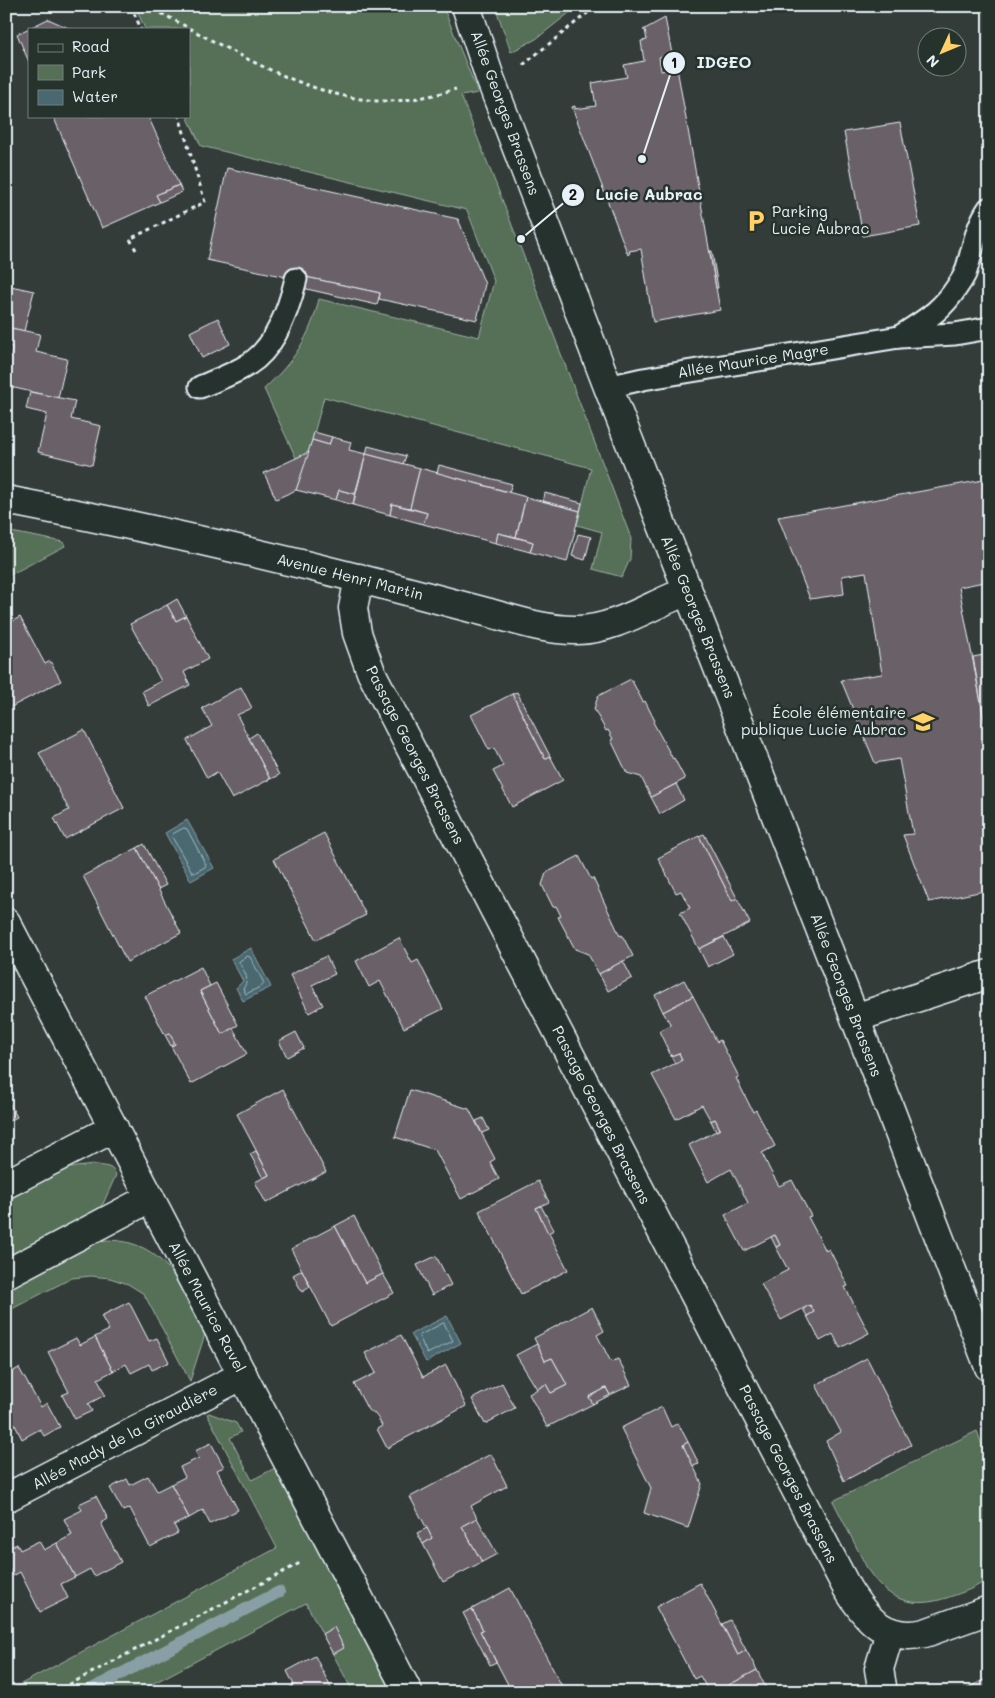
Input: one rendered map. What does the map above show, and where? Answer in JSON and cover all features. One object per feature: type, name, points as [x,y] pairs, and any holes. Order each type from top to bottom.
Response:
[{"type":"street","name":"Allée Georges Brassens","points":[[466,6],[490,78],[608,387],[855,1018],[989,1367]]},
{"type":"street","name":"Avenue Henri Martin","points":[[6,500],[160,532],[359,578],[542,627],[579,630],[622,620],[670,597],[688,591]]},
{"type":"street","name":"Passage Georges Brassens","points":[[359,578],[353,608],[356,634],[371,672],[847,1588],[864,1613],[873,1622],[890,1632],[905,1636],[925,1634],[989,1610]]},
{"type":"street","name":"Allée Maurice Ravel","points":[[6,922],[408,1692]]},
{"type":"street","points":[[855,1018],[989,974]]},
{"type":"street","points":[[6,1184],[114,1128]]},
{"type":"street","points":[[6,1274],[150,1198]]},
{"type":"street","name":"Allée Mady de la Giraudière","points":[[6,1498],[243,1375]]},
{"type":"street","points":[[883,1692],[879,1669],[890,1632]]},
{"type":"lane","points":[[899,337],[940,309],[949,298],[964,276],[975,235],[982,218],[989,208]]},
{"type":"lane","points":[[200,387],[249,364],[268,344],[285,317],[296,279]]},
{"type":"lane","name":"Allée Maurice Magre","points":[[608,387],[899,337],[954,334],[989,328]]},
{"type":"path","points":[[132,6],[141,28]]},
{"type":"path","points":[[148,6],[255,62],[294,80],[346,95],[380,101],[410,100],[439,94],[526,64],[596,6]]},
{"type":"path","points":[[136,250],[130,239],[205,202],[180,118]]},
{"type":"path","points":[[55,1692],[332,1546]]},
{"type":"green space","points":[[135,6],[441,6],[478,93],[461,96],[631,538],[630,559],[622,577],[593,569],[602,532],[577,525],[591,468],[324,397],[309,452],[296,458],[264,389],[284,369],[299,348],[311,326],[319,299],[479,337],[494,281],[467,210],[201,146],[188,118],[190,118],[190,28],[145,28]]},
{"type":"green space","points":[[495,6],[578,6],[536,39],[511,52]]},
{"type":"green space","points":[[6,531],[63,542],[65,546],[6,577]]},
{"type":"green space","points":[[94,1165],[113,1169],[116,1175],[103,1204],[94,1212],[6,1260],[6,1198],[60,1170]]},
{"type":"green space","points":[[106,1240],[127,1242],[144,1248],[158,1258],[179,1284],[205,1334],[190,1381],[144,1294],[128,1284],[110,1278],[91,1276],[72,1278],[6,1312],[6,1287],[86,1244]]},
{"type":"green space","points":[[209,1413],[236,1423],[241,1432],[230,1438],[252,1480],[275,1468],[390,1689],[389,1692],[353,1692],[306,1603],[137,1692],[6,1692],[277,1548],[207,1414]]},
{"type":"green space","points":[[977,1431],[989,1464],[989,1578],[968,1590],[929,1602],[906,1601],[896,1597],[886,1591],[868,1570],[833,1501]]},
{"type":"water","points":[[187,820],[214,868],[191,881],[165,833]]},
{"type":"water","points":[[251,948],[271,987],[243,1001],[236,988],[243,981],[231,959]]},
{"type":"water","points":[[447,1316],[461,1343],[426,1362],[411,1334]]},
{"type":"building","points":[[665,18],[672,54],[659,57],[661,71],[677,68],[720,310],[653,322],[641,249],[629,251],[628,255],[572,107],[575,106],[575,109],[596,106],[592,83],[627,77],[624,65],[644,61],[641,41],[647,40],[645,30],[643,30]]},
{"type":"building","points":[[48,19],[69,28],[29,28]]},
{"type":"building","points":[[28,29],[28,60],[17,34]]},
{"type":"building","points":[[54,118],[149,118],[179,185],[156,195],[160,202],[102,228]]},
{"type":"building","points":[[900,123],[920,226],[863,236],[844,132]]},
{"type":"building","points":[[227,168],[458,219],[485,284],[477,320],[379,299],[380,293],[301,276],[300,280],[207,260]]},
{"type":"building","points":[[179,185],[182,192],[160,202],[156,195]]},
{"type":"building","points":[[710,251],[712,251],[718,288],[716,288]]},
{"type":"building","points":[[301,276],[380,293],[377,305],[298,287]]},
{"type":"building","points":[[6,285],[34,291],[24,331],[6,327]]},
{"type":"building","points":[[218,318],[230,344],[202,358],[190,332]]},
{"type":"building","points":[[6,327],[40,334],[36,352],[67,359],[58,398],[6,386],[6,373],[12,347],[6,346]]},
{"type":"building","points":[[30,392],[75,401],[71,419],[101,426],[92,465],[38,452],[47,414],[26,409]]},
{"type":"building","points":[[314,432],[332,437],[329,445],[312,440]]},
{"type":"building","points":[[332,437],[351,442],[349,450],[366,454],[355,494],[339,490],[336,500],[296,490],[312,440],[329,445]]},
{"type":"building","points":[[368,446],[406,456],[403,464],[366,454]]},
{"type":"building","points":[[309,452],[296,490],[276,499],[264,473]]},
{"type":"building","points":[[366,454],[420,468],[410,508],[392,504],[390,515],[353,505]]},
{"type":"building","points":[[439,465],[512,484],[509,492],[437,473]]},
{"type":"building","points":[[420,468],[526,497],[516,537],[498,533],[496,543],[423,524],[427,513],[410,508]]},
{"type":"building","name":"École élémentaire publique Lucie Aubrac","points":[[989,479],[989,581],[959,587],[989,745],[989,890],[929,902],[903,835],[913,834],[899,759],[875,763],[841,680],[882,674],[866,572],[842,576],[844,594],[810,599],[778,517]]},
{"type":"building","points":[[339,490],[355,494],[353,505],[336,500]]},
{"type":"building","points":[[545,493],[582,503],[580,511],[543,501]]},
{"type":"building","points":[[526,497],[580,511],[567,562],[530,552],[533,542],[516,537]]},
{"type":"building","points":[[392,504],[427,513],[423,524],[390,515]]},
{"type":"building","points":[[498,533],[533,542],[530,552],[496,543]]},
{"type":"building","points":[[578,534],[591,537],[585,560],[572,556]]},
{"type":"building","points":[[177,599],[186,616],[176,621],[167,605]]},
{"type":"building","points":[[167,605],[176,621],[186,616],[208,659],[184,672],[190,685],[149,706],[142,691],[161,681],[130,624]]},
{"type":"building","points":[[20,617],[45,664],[50,661],[61,681],[9,708],[6,703],[6,625]]},
{"type":"building","points":[[989,654],[989,736],[987,736],[973,657]]},
{"type":"building","points":[[631,679],[643,702],[645,701],[655,721],[653,722],[685,779],[651,797],[641,777],[627,773],[611,740],[613,739],[608,730],[606,731],[594,709],[598,696]]},
{"type":"building","points":[[241,687],[252,708],[237,715],[270,779],[232,799],[217,772],[207,778],[187,740],[212,726],[202,708]]},
{"type":"building","points":[[517,692],[550,756],[545,759],[512,694]]},
{"type":"building","points":[[512,694],[545,759],[550,756],[563,780],[512,807],[493,771],[503,766],[494,748],[489,750],[471,715]]},
{"type":"building","points":[[84,730],[124,808],[65,839],[54,818],[69,810],[39,753]]},
{"type":"building","points":[[257,733],[279,775],[270,779],[249,738]]},
{"type":"building","points":[[676,784],[684,800],[660,814],[651,797]]},
{"type":"building","points":[[324,833],[366,915],[316,940],[274,859]]},
{"type":"building","points":[[704,834],[737,898],[732,901],[699,836]]},
{"type":"building","points":[[699,836],[732,901],[737,898],[750,923],[699,949],[680,913],[690,908],[681,891],[676,893],[658,858]]},
{"type":"building","points":[[144,844],[166,885],[158,889],[137,848]]},
{"type":"building","points":[[137,848],[181,933],[127,962],[83,876]]},
{"type":"building","points":[[579,856],[591,879],[593,878],[620,936],[622,935],[633,956],[599,974],[588,954],[575,949],[558,917],[561,916],[556,906],[553,907],[542,885],[546,873]]},
{"type":"building","points":[[724,937],[733,954],[708,967],[699,949]]},
{"type":"building","points":[[399,938],[412,963],[418,960],[443,1009],[404,1028],[380,981],[369,987],[356,961]]},
{"type":"building","points":[[326,956],[335,974],[312,985],[323,1005],[309,1013],[290,975]]},
{"type":"building","points":[[623,961],[632,978],[608,991],[599,974]]},
{"type":"building","points":[[201,967],[210,986],[200,991],[222,1034],[233,1028],[247,1054],[191,1084],[171,1046],[175,1044],[170,1033],[165,1035],[145,996]]},
{"type":"building","points":[[684,980],[693,996],[663,1012],[655,995]]},
{"type":"building","points":[[216,983],[238,1025],[222,1034],[200,991]]},
{"type":"building","points":[[693,996],[717,1042],[720,1040],[739,1077],[736,1078],[753,1112],[756,1110],[775,1146],[762,1153],[770,1170],[779,1186],[792,1180],[811,1216],[808,1217],[826,1251],[829,1249],[848,1286],[845,1287],[869,1333],[840,1348],[833,1334],[820,1341],[807,1316],[814,1312],[810,1305],[781,1320],[761,1284],[788,1270],[776,1247],[780,1245],[775,1235],[744,1251],[725,1215],[748,1203],[731,1169],[708,1182],[689,1145],[720,1129],[715,1119],[711,1121],[702,1105],[676,1119],[652,1075],[682,1060],[679,1053],[671,1056],[659,1031],[671,1025],[663,1012]]},
{"type":"building","points":[[296,1032],[304,1048],[287,1057],[279,1041]]},
{"type":"building","points":[[170,1033],[175,1044],[171,1046],[165,1035]]},
{"type":"building","points":[[679,1053],[682,1060],[675,1064],[671,1056]]},
{"type":"building","points":[[283,1089],[326,1172],[266,1203],[255,1182],[269,1175],[237,1114]]},
{"type":"building","points":[[410,1090],[469,1109],[495,1159],[490,1162],[499,1179],[461,1199],[435,1150],[395,1137]]},
{"type":"building","points":[[6,1097],[17,1117],[11,1120],[6,1111]]},
{"type":"building","points":[[6,1111],[11,1120],[6,1122]]},
{"type":"building","points":[[483,1118],[489,1130],[482,1133],[476,1121]]},
{"type":"building","points":[[715,1119],[720,1129],[716,1131],[711,1121]]},
{"type":"building","points":[[256,1151],[269,1175],[263,1178],[250,1154]]},
{"type":"building","points":[[538,1181],[549,1202],[536,1208],[568,1270],[521,1294],[479,1211]]},
{"type":"building","points":[[541,1206],[554,1230],[548,1233],[536,1208]]},
{"type":"building","points":[[354,1216],[383,1274],[365,1283],[335,1226]]},
{"type":"building","points":[[335,1226],[365,1283],[383,1274],[394,1293],[331,1326],[291,1249]]},
{"type":"building","points":[[775,1235],[780,1245],[776,1247],[771,1237]]},
{"type":"building","points":[[436,1256],[451,1285],[432,1295],[417,1265]]},
{"type":"building","points":[[302,1270],[310,1287],[302,1292],[293,1275]]},
{"type":"building","points":[[129,1302],[149,1341],[157,1338],[169,1362],[152,1370],[149,1364],[131,1373],[126,1364],[113,1371],[95,1337],[109,1330],[101,1316]]},
{"type":"building","points":[[810,1305],[814,1312],[807,1316],[803,1309]]},
{"type":"building","points":[[592,1307],[604,1331],[597,1335],[611,1362],[618,1359],[631,1385],[610,1395],[606,1388],[589,1397],[593,1404],[547,1427],[529,1394],[546,1384],[551,1393],[567,1385],[552,1358],[545,1361],[534,1338]]},
{"type":"building","points":[[401,1335],[423,1377],[446,1365],[466,1406],[387,1448],[377,1429],[382,1426],[378,1418],[368,1410],[354,1384],[376,1373],[365,1353]]},
{"type":"building","points":[[95,1337],[113,1371],[98,1379],[105,1395],[88,1404],[92,1411],[75,1419],[62,1395],[69,1392],[48,1352],[76,1338],[80,1345]]},
{"type":"building","points":[[537,1344],[545,1361],[552,1358],[567,1385],[551,1393],[546,1384],[537,1389],[516,1355]]},
{"type":"building","points":[[867,1358],[911,1445],[844,1481],[826,1441],[841,1432],[816,1385]]},
{"type":"building","points":[[19,1368],[41,1407],[47,1403],[60,1427],[44,1436],[40,1429],[22,1439],[14,1423],[6,1427],[6,1375]]},
{"type":"building","points":[[502,1383],[515,1408],[485,1424],[472,1399]]},
{"type":"building","points":[[606,1388],[610,1395],[593,1404],[589,1397]]},
{"type":"building","points":[[662,1407],[671,1427],[678,1423],[688,1442],[683,1445],[702,1484],[688,1528],[644,1513],[651,1488],[621,1428]]},
{"type":"building","points":[[688,1442],[699,1464],[693,1466],[683,1445]]},
{"type":"building","points":[[211,1443],[224,1467],[217,1470],[238,1510],[210,1524],[203,1510],[189,1518],[171,1484],[185,1477],[180,1467],[199,1458],[195,1451]]},
{"type":"building","points":[[491,1454],[507,1486],[471,1506],[477,1518],[462,1526],[482,1562],[443,1582],[423,1544],[432,1538],[410,1497]]},
{"type":"building","points":[[148,1476],[157,1491],[171,1484],[189,1518],[174,1525],[178,1533],[150,1547],[130,1508],[123,1511],[110,1488],[127,1479],[130,1485]]},
{"type":"building","points":[[96,1496],[108,1519],[101,1523],[121,1562],[94,1576],[90,1569],[75,1577],[57,1543],[72,1535],[64,1519],[82,1510],[79,1504]]},
{"type":"building","points":[[477,1518],[497,1554],[482,1562],[462,1526]]},
{"type":"building","points":[[427,1528],[432,1538],[423,1544],[417,1533]]},
{"type":"building","points":[[39,1541],[44,1550],[57,1543],[75,1577],[61,1584],[68,1598],[40,1612],[20,1572],[13,1576],[6,1562],[6,1549],[17,1544],[20,1550]]},
{"type":"building","points":[[700,1583],[738,1655],[746,1650],[757,1670],[716,1692],[709,1692],[700,1676],[694,1679],[656,1607]]},
{"type":"building","points":[[510,1588],[565,1692],[512,1692],[480,1631],[483,1630],[472,1609]]},
{"type":"building","points":[[472,1609],[483,1630],[480,1631],[496,1662],[490,1665],[463,1613]]},
{"type":"building","points":[[730,1620],[746,1650],[738,1655],[722,1624]]},
{"type":"building","points":[[334,1627],[344,1648],[333,1654],[322,1634]]},
{"type":"building","points":[[315,1656],[333,1692],[281,1692],[294,1685],[287,1671]]},
{"type":"building","points":[[757,1670],[767,1690],[764,1692],[716,1692]]},
{"type":"building","points":[[989,1677],[989,1692],[960,1692]]},
{"type":"waterway","points":[[86,1692],[279,1592]]},
{"type":"place","name":"IDGEO","points":[[642,159]]},
{"type":"place","name":"Parking Lucie Aubrac","points":[[756,221]]},
{"type":"place","name":"Lucie Aubrac","points":[[521,239]]},
{"type":"place","name":"École élémentaire publique Lucie Aubrac","points":[[923,722]]}]
